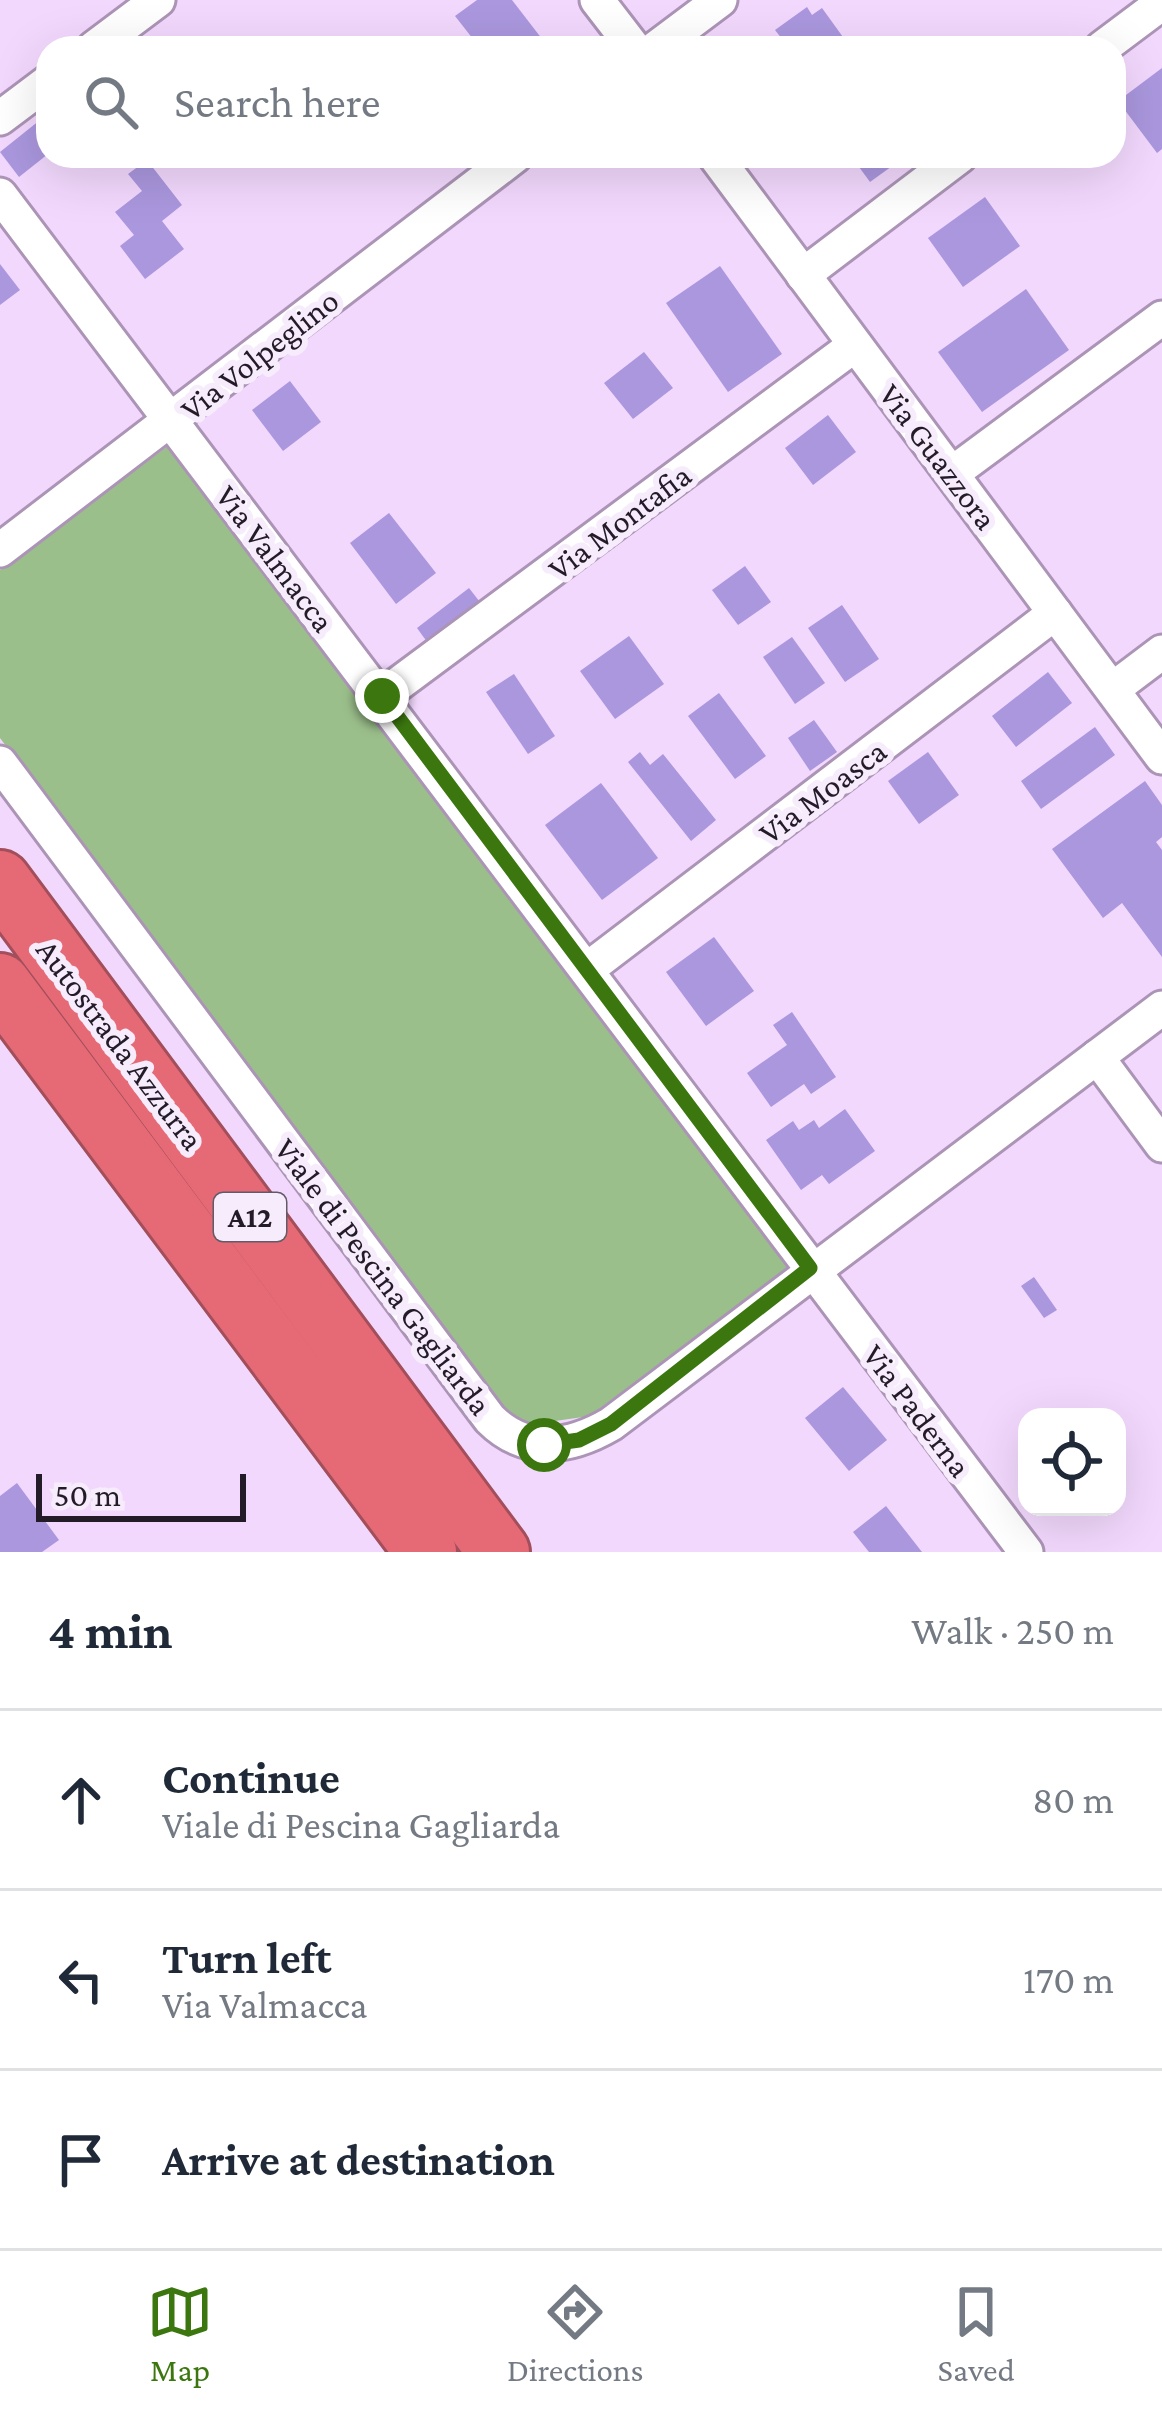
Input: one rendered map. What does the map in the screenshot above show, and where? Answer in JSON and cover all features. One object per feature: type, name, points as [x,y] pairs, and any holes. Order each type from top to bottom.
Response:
[{"type":"highway","name":"Autostrada Azzurra","points":[[0,881],[499,1552]]},
{"type":"highway","name":"Autostrada Azzurra","points":[[0,984],[426,1552]]},
{"type":"street","points":[[110,36],[158,0]]},
{"type":"street","points":[[597,0],[625,36]]},
{"type":"street","points":[[672,36],[720,0]]},
{"type":"street","points":[[1118,36],[1162,2]]},
{"type":"street","points":[[0,118],[36,91]]},
{"type":"street","name":"Via Volpeglino","points":[[0,550],[500,168]]},
{"type":"street","name":"Via Guazzora","points":[[724,168],[1162,757]]},
{"type":"street","points":[[803,275],[944,168]]},
{"type":"street","name":"Via Valmacca","points":[[0,195],[589,968],[810,1268]]},
{"type":"street","points":[[954,472],[1162,318]]},
{"type":"street","name":"Via Montafia","points":[[382,696],[855,346]]},
{"type":"street","name":"Via Moasca","points":[[589,968],[1055,613]]},
{"type":"street","points":[[1113,689],[1162,652]]},
{"type":"street","name":"Viale di Pescina Gagliarda","points":[[0,763],[500,1429],[544,1445],[592,1435],[1162,1008]]},
{"type":"street","points":[[1097,1057],[1162,1145]]},
{"type":"street","name":"Via Paderna","points":[[810,1268],[1026,1552]]},
{"type":"green space","points":[[172,443],[793,1265],[590,1416],[527,1425],[498,1410],[0,738],[0,570]]},
{"type":"building","points":[[477,0],[512,0],[540,36],[471,36],[455,16]]},
{"type":"building","points":[[807,7],[812,15],[822,8],[842,36],[780,36],[775,30]]},
{"type":"building","points":[[1162,68],[1162,149],[1157,153],[1126,112],[1126,95]]},
{"type":"building","points":[[36,123],[36,164],[19,177],[0,152]]},
{"type":"building","points":[[136,168],[153,168],[182,205],[162,221],[184,249],[145,279],[120,246],[134,235],[115,212],[142,191],[128,174]]},
{"type":"building","points":[[860,168],[889,168],[870,182]]},
{"type":"building","points":[[985,197],[1020,246],[963,287],[928,238]]},
{"type":"building","points":[[0,264],[20,290],[0,305]]},
{"type":"building","points":[[720,266],[782,354],[728,392],[666,303]]},
{"type":"building","points":[[1026,289],[1069,350],[982,412],[938,352]]},
{"type":"building","points":[[644,352],[673,388],[633,419],[604,383]]},
{"type":"building","points":[[290,381],[321,422],[283,451],[252,410]]},
{"type":"building","points":[[828,415],[856,452],[813,485],[785,448]]},
{"type":"building","points":[[389,513],[436,573],[396,604],[350,543]]},
{"type":"building","points":[[745,566],[771,602],[738,625],[712,590]]},
{"type":"building","points":[[469,588],[483,606],[430,646],[417,628]]},
{"type":"building","points":[[842,605],[879,659],[845,682],[808,628]]},
{"type":"building","points":[[629,636],[664,684],[615,719],[580,671]]},
{"type":"building","points":[[792,637],[825,683],[795,704],[763,657]]},
{"type":"building","points":[[1048,672],[1072,703],[1016,747],[992,716]]},
{"type":"building","points":[[514,674],[555,736],[528,754],[486,692]]},
{"type":"building","points":[[719,693],[766,756],[735,779],[688,716]]},
{"type":"building","points":[[814,720],[837,752],[810,771],[788,738]]},
{"type":"building","points":[[1095,727],[1115,755],[1041,809],[1021,781]]},
{"type":"building","points":[[640,752],[650,765],[663,754],[716,820],[691,841],[628,762]]},
{"type":"building","points":[[928,752],[959,795],[919,824],[888,781]]},
{"type":"building","points":[[1145,781],[1162,805],[1162,837],[1156,842],[1162,850],[1162,957],[1122,903],[1103,918],[1052,849]]},
{"type":"building","points":[[601,783],[658,858],[602,900],[545,825]]},
{"type":"building","points":[[714,937],[754,991],[706,1026],[666,972]]},
{"type":"building","points":[[792,1012],[836,1077],[811,1094],[804,1084],[771,1107],[747,1073],[787,1045],[773,1025]]},
{"type":"building","points":[[845,1109],[875,1151],[829,1184],[822,1175],[801,1190],[766,1140],[793,1121],[799,1130],[814,1120],[819,1128]]},
{"type":"building","points":[[1034,1277],[1057,1310],[1044,1318],[1021,1286]]},
{"type":"building","points":[[843,1387],[887,1440],[849,1471],[805,1418]]},
{"type":"building","points":[[17,1483],[59,1540],[42,1552],[0,1552],[0,1496]]},
{"type":"building","points":[[886,1506],[922,1552],[869,1552],[853,1532]]},
{"type":"route","points":[[382,696],[810,1268],[611,1424],[579,1440],[544,1445]]}]
